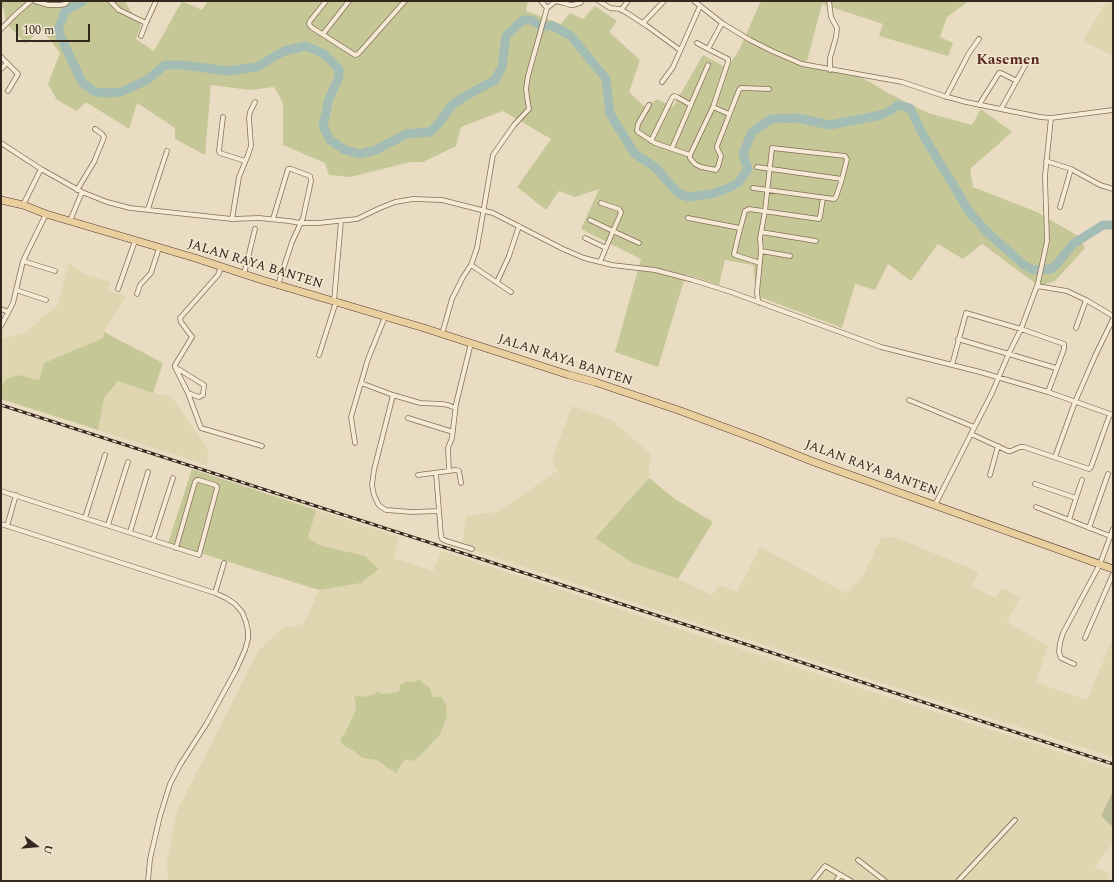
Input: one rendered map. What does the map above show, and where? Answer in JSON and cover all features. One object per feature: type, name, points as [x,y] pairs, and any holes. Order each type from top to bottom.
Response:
[{"type":"main road","name":"JALAN RAYA BANTEN","points":[[1,200],[23,205],[46,214],[595,382],[678,410],[814,462],[1113,569]]},
{"type":"street","points":[[1,29],[31,1]]},
{"type":"street","points":[[35,1],[48,5],[61,5],[68,1]]},
{"type":"street","points":[[110,1],[119,10],[146,23]]},
{"type":"street","points":[[141,36],[156,1]]},
{"type":"street","points":[[326,1],[309,24],[311,27],[355,55],[358,54],[405,1]]},
{"type":"street","points":[[323,34],[349,1]]},
{"type":"street","points":[[541,1],[546,9]]},
{"type":"street","points":[[442,334],[452,299],[471,264],[477,248],[493,155],[514,125],[529,109],[526,89],[546,9],[556,1],[573,6],[582,1]]},
{"type":"street","points":[[599,1],[610,8],[621,10],[643,23],[680,50]]},
{"type":"street","points":[[621,10],[628,1]]},
{"type":"street","points":[[643,23],[664,1]]},
{"type":"street","points":[[694,1],[722,23],[756,43],[802,64],[902,82],[946,97],[1040,117],[1051,118],[1113,110]]},
{"type":"street","points":[[824,1],[829,1],[831,17],[837,28],[830,58],[830,70]]},
{"type":"street","points":[[662,82],[673,67],[700,6]]},
{"type":"street","points":[[708,49],[722,23]]},
{"type":"street","points":[[946,97],[969,53],[979,39]]},
{"type":"street","points":[[697,43],[728,60],[713,107],[690,155],[690,158],[695,164],[714,170],[717,169],[721,156],[717,146],[741,88],[769,89]]},
{"type":"street","points":[[1,57],[18,74],[8,91]]},
{"type":"street","points":[[1001,109],[1027,62]]},
{"type":"street","points":[[1,69],[7,63]]},
{"type":"street","points":[[672,148],[708,65]]},
{"type":"street","points":[[979,105],[999,73],[1017,81]]},
{"type":"street","points":[[651,141],[674,96],[691,105]]},
{"type":"street","points":[[232,219],[239,177],[251,146],[249,126],[250,112],[255,102]]},
{"type":"street","points":[[649,105],[638,124],[638,132],[651,141],[690,155]]},
{"type":"street","points":[[713,107],[729,114]]},
{"type":"street","points":[[223,117],[220,153],[245,161]]},
{"type":"street","points":[[935,505],[999,378],[1021,329],[1038,284],[1048,241],[1045,176],[1051,118]]},
{"type":"street","points":[[77,190],[94,162],[104,137],[94,129]]},
{"type":"street","points":[[1,142],[77,190],[107,202],[130,208],[232,219],[259,218],[300,223],[318,223],[357,219],[395,202],[413,199],[442,200],[500,216],[579,256],[600,262],[655,270],[693,280],[731,292],[881,347],[1048,392],[1111,415],[1090,468],[1020,446],[1011,451],[971,434]]},
{"type":"street","points":[[753,188],[767,190],[823,198],[835,198],[848,159],[842,156],[771,148],[770,169],[767,190],[765,211],[760,244],[761,251],[757,292],[760,303]]},
{"type":"street","points":[[148,209],[167,151]]},
{"type":"street","points":[[1046,161],[1071,169],[1100,185],[1113,189]]},
{"type":"street","points":[[758,166],[842,179]]},
{"type":"street","points":[[23,205],[41,168]]},
{"type":"street","points":[[273,219],[288,169],[311,177],[303,218],[292,242],[278,284]]},
{"type":"street","points":[[1060,207],[1071,169]]},
{"type":"street","points":[[70,221],[82,192]]},
{"type":"street","points":[[760,263],[734,254],[745,211],[749,209],[818,219],[820,218],[823,198]]},
{"type":"street","points":[[600,262],[621,212],[601,203]]},
{"type":"street","points":[[1,326],[13,303],[23,261],[46,214]]},
{"type":"street","points":[[688,218],[740,228]]},
{"type":"street","points":[[590,220],[640,243]]},
{"type":"street","points":[[319,356],[335,302],[341,221]]},
{"type":"street","points":[[497,282],[509,256],[519,226]]},
{"type":"street","points":[[244,274],[255,229]]},
{"type":"street","points":[[761,232],[816,241]]},
{"type":"street","points":[[585,238],[606,248]]},
{"type":"street","points":[[118,289],[135,240]]},
{"type":"street","points":[[137,294],[140,285],[151,273],[159,248]]},
{"type":"street","points":[[761,251],[790,256]]},
{"type":"street","points":[[23,261],[55,271]]},
{"type":"street","points":[[471,264],[511,292]]},
{"type":"street","points":[[221,267],[218,275],[180,318],[181,322],[192,337],[175,367],[188,393],[200,428],[262,446]]},
{"type":"street","points":[[1038,284],[1067,291],[1113,316]]},
{"type":"street","points":[[16,290],[46,300]]},
{"type":"street","points":[[1076,328],[1086,300]]},
{"type":"street","points":[[1,309],[8,312]]},
{"type":"street","points":[[952,365],[966,313],[1021,329],[1064,344],[1064,349],[1048,392]]},
{"type":"street","points":[[355,444],[351,417],[368,360],[385,317]]},
{"type":"street","points":[[1055,457],[1075,402],[1113,319]]},
{"type":"street","points":[[958,339],[1056,368]]},
{"type":"street","points":[[449,471],[448,448],[453,432],[455,408],[471,343]]},
{"type":"street","points":[[175,367],[204,385],[203,395],[199,397],[188,393]]},
{"type":"street","points":[[361,383],[420,403],[442,404],[455,408]]},
{"type":"street","points":[[393,395],[374,470],[372,485],[374,495],[380,507],[386,510],[412,512],[439,511]]},
{"type":"street","points":[[909,400],[974,427]]},
{"type":"street","points":[[408,418],[453,432]]},
{"type":"street","points":[[990,475],[998,446]]},
{"type":"street","points":[[85,518],[105,456]]},
{"type":"street","points":[[108,525],[128,462]]},
{"type":"street","points":[[418,475],[456,470],[459,471],[461,483]]},
{"type":"street","points":[[130,532],[148,472]]},
{"type":"street","points":[[436,473],[442,539],[472,549]]},
{"type":"street","points":[[1089,528],[1108,474]]},
{"type":"street","points":[[153,540],[173,478]]},
{"type":"street","points":[[1,491],[16,495],[176,548],[199,555],[217,486],[199,480],[195,482],[176,548]]},
{"type":"street","points":[[1069,520],[1082,480]]},
{"type":"street","points":[[1035,484],[1076,498]]},
{"type":"street","points":[[7,526],[16,495]]},
{"type":"street","points":[[1036,507],[1110,536]]},
{"type":"street","points":[[1,524],[215,593],[235,604],[245,618],[248,631],[247,642],[236,670],[207,723],[180,765],[170,784],[160,816],[150,859],[148,881]]},
{"type":"street","points":[[1074,664],[1062,658],[1059,652],[1060,643],[1064,632],[1100,564],[1113,529]]},
{"type":"street","points":[[215,593],[224,563]]},
{"type":"street","points":[[1085,638],[1113,574]]},
{"type":"street","points":[[958,881],[1015,820]]},
{"type":"street","points":[[858,860],[883,881]]},
{"type":"street","points":[[813,881],[825,866],[851,881]]},
{"type":"street","points":[[836,881],[840,875]]},
{"type":"shaded area","points":[[1107,1],[1113,1],[1113,56],[1083,41]]},
{"type":"shaded area","points":[[69,263],[83,274],[110,282],[108,291],[126,296],[104,332],[103,338],[44,363],[39,380],[18,375],[1,386],[1,339],[25,333],[58,304]]},
{"type":"shaded area","points":[[118,380],[153,393],[171,396],[208,450],[207,465],[98,430],[104,398]]},
{"type":"shaded area","points":[[572,406],[610,419],[650,453],[649,478],[595,537],[633,563],[678,579],[712,595],[719,585],[737,592],[760,547],[846,593],[863,576],[881,538],[895,537],[979,572],[972,586],[995,598],[1002,588],[1020,597],[1007,622],[1048,646],[1036,682],[1087,700],[1113,638],[1113,757],[462,547],[466,516],[497,512],[557,471],[552,460]]},
{"type":"shaded area","points":[[316,510],[399,537],[394,558],[433,571],[442,551],[1113,769],[1113,791],[1101,816],[1113,827],[1113,843],[1094,867],[1109,873],[1106,881],[168,881],[167,861],[177,811],[259,650],[283,628],[304,624],[319,590],[361,583],[379,569],[365,556],[319,545],[308,538]]},
{"type":"green space","points":[[1,1],[127,1],[126,4],[141,25],[136,39],[154,51],[182,1],[202,10],[208,1],[528,1],[526,11],[561,24],[570,13],[583,19],[595,6],[617,21],[609,32],[640,60],[629,92],[645,107],[657,99],[673,107],[703,55],[727,68],[739,50],[761,1],[969,1],[947,17],[940,37],[953,43],[948,56],[879,36],[883,24],[822,4],[806,65],[861,77],[890,94],[928,113],[972,125],[981,109],[1012,132],[970,169],[973,187],[1037,212],[1078,236],[1085,248],[1055,281],[1039,286],[982,244],[963,259],[938,244],[911,281],[888,264],[875,290],[855,284],[842,328],[757,296],[753,265],[725,260],[719,285],[686,274],[658,367],[615,352],[641,259],[581,229],[599,189],[575,197],[559,191],[546,210],[517,187],[551,139],[503,111],[461,127],[456,146],[423,162],[410,162],[350,177],[329,175],[325,163],[283,145],[283,103],[274,87],[250,90],[211,85],[205,155],[175,139],[175,128],[137,103],[129,129],[86,102],[77,111],[57,100],[48,84],[60,53],[41,28],[26,44],[6,23],[4,10],[1,7]]},
{"type":"green space","points":[[104,332],[163,363],[153,393],[118,381],[104,398],[98,430],[1,399],[1,386],[7,379],[18,375],[39,380],[44,363],[103,338]]},
{"type":"green space","points":[[192,469],[316,510],[308,538],[319,545],[365,556],[379,569],[361,583],[319,590],[168,543]]},
{"type":"green space","points":[[649,478],[675,499],[713,522],[678,579],[633,563],[595,538]]},
{"type":"green space","points":[[419,679],[429,687],[433,697],[442,697],[446,706],[447,717],[440,734],[422,754],[413,761],[405,759],[396,773],[377,760],[363,758],[346,747],[340,741],[355,712],[356,706],[354,695],[356,697],[365,697],[373,695],[377,692],[384,694],[399,692],[400,685],[407,681],[414,682]]},
{"type":"green space","points":[[1113,791],[1113,827],[1101,816]]},
{"type":"waterway","points":[[83,1],[65,11],[58,31],[82,82],[95,92],[121,92],[147,80],[165,65],[182,65],[228,71],[257,67],[284,51],[306,46],[324,54],[339,69],[339,77],[329,99],[323,126],[330,140],[345,150],[360,154],[376,150],[406,134],[430,132],[440,122],[451,106],[462,98],[495,80],[502,67],[506,36],[523,20],[531,20],[541,26],[553,26],[571,36],[606,79],[610,114],[635,154],[655,167],[678,193],[688,197],[711,194],[729,188],[739,182],[748,169],[743,154],[752,132],[771,119],[797,118],[830,125],[881,115],[898,105],[910,108],[923,135],[970,213],[988,233],[1023,264],[1033,270],[1051,269],[1057,264],[1073,244],[1103,225],[1113,225]]},
{"type":"railway","points":[[1,405],[696,628],[1113,764]]},
{"type":"district","name":"Kasemen","points":[[1008,61]]}]
